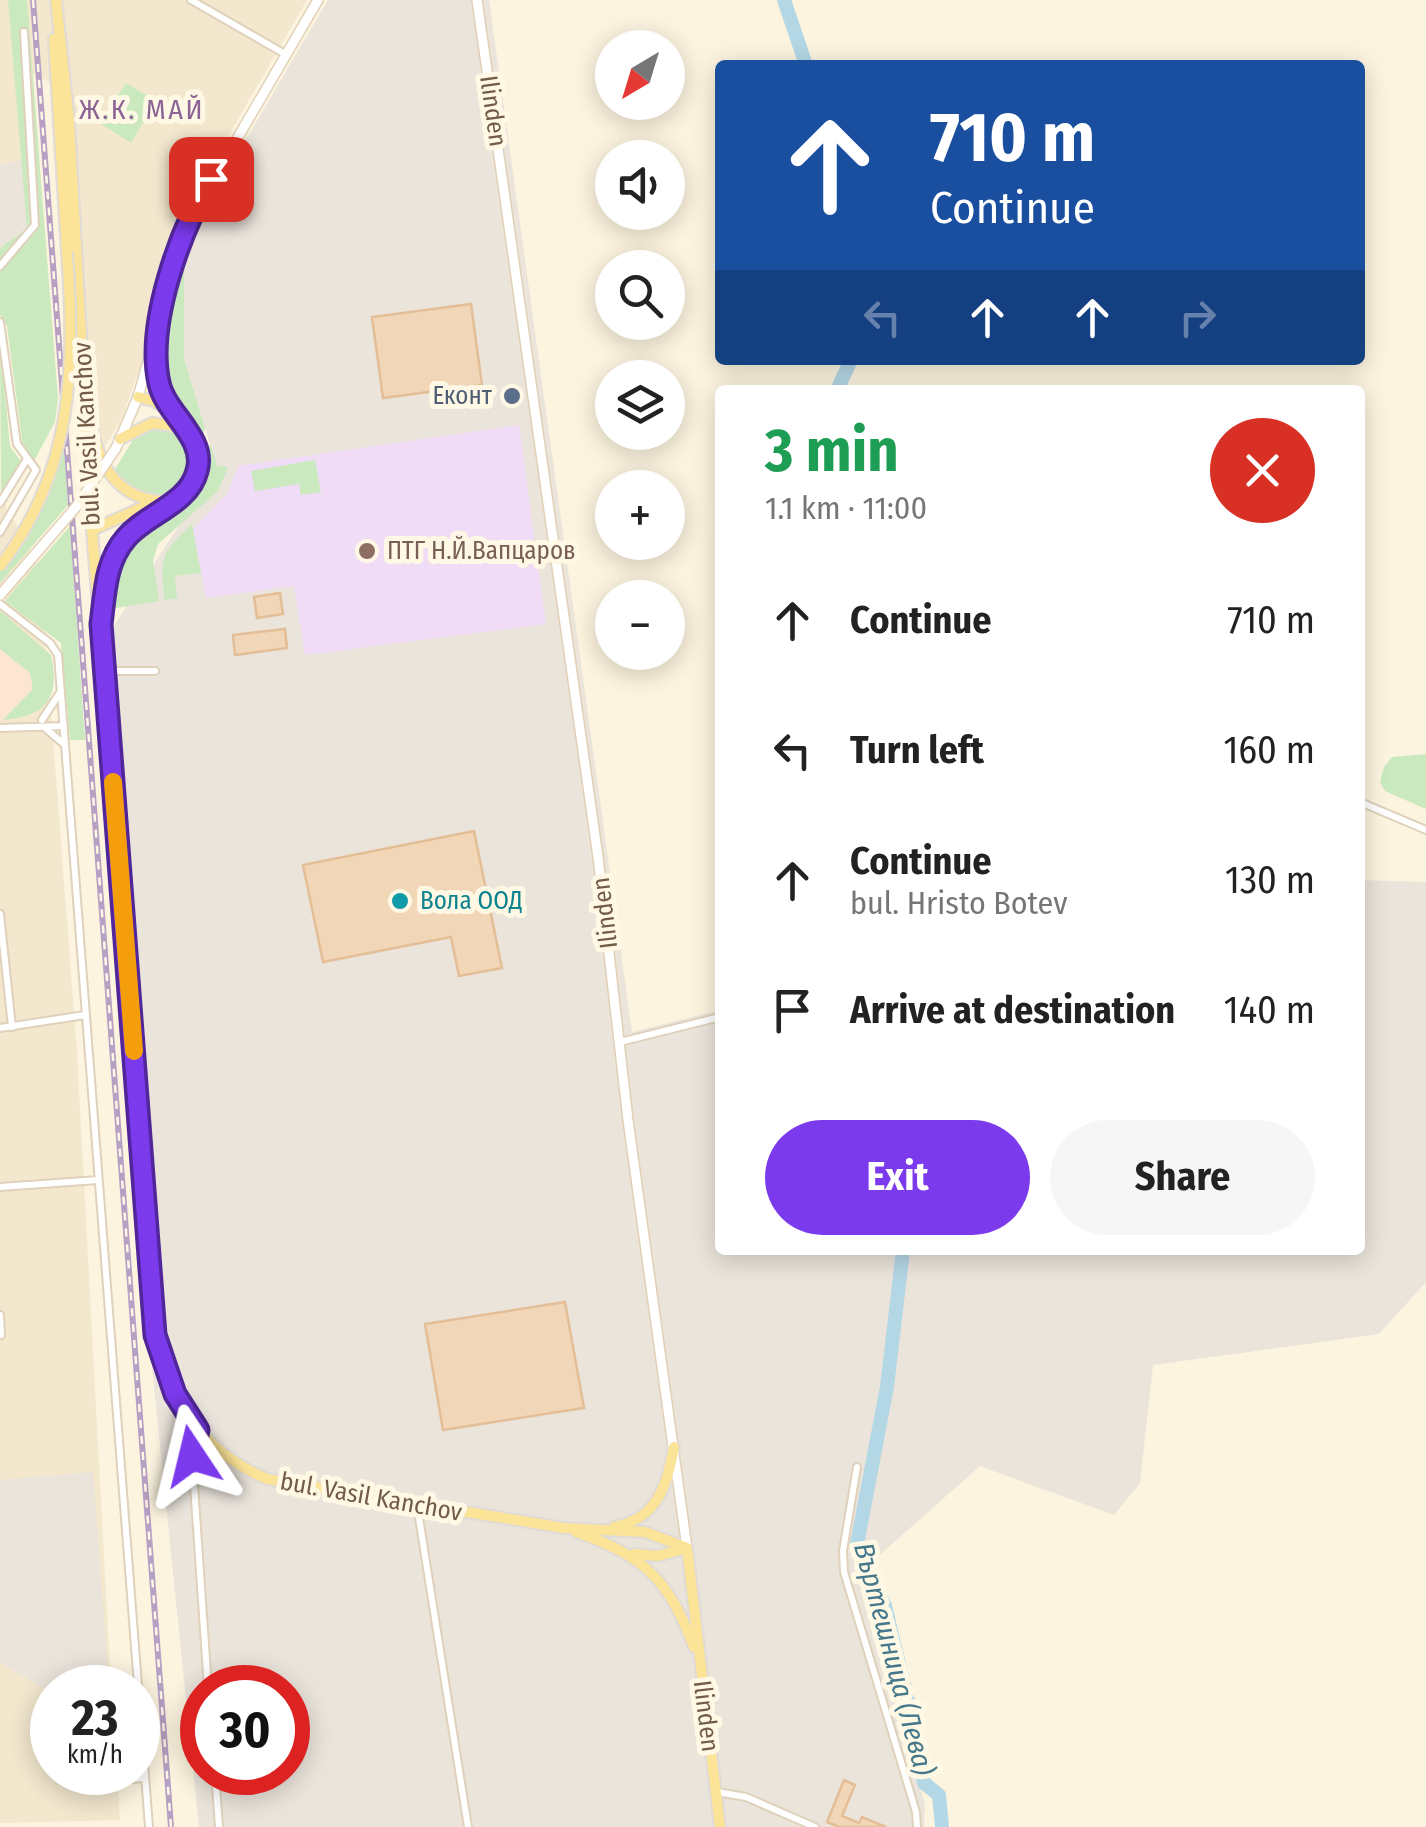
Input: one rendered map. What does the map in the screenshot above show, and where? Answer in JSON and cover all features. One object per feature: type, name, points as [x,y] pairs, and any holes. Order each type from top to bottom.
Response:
[{"type":"main road","points":[[0,566],[26,528],[44,489],[66,416],[72,368],[55,99],[54,0]]},
{"type":"main road","name":"bul. Vasil Kanchov","points":[[54,0],[69,122],[92,530],[155,1335],[175,1394],[198,1430],[230,1460],[267,1478],[564,1528],[654,1534],[686,1548]]},
{"type":"main road","points":[[101,624],[107,573],[115,554],[127,536],[188,489],[199,466],[195,444],[159,386],[157,334]]},
{"type":"main road","points":[[86,394],[98,454],[110,477],[128,493],[155,502]]},
{"type":"main road","points":[[138,397],[166,409],[183,427]]},
{"type":"main road","points":[[118,444],[152,423],[183,427]]},
{"type":"main road","points":[[92,530],[155,502],[173,501]]},
{"type":"main road","points":[[596,1530],[633,1522],[650,1511],[664,1491],[674,1448]]},
{"type":"main road","name":"bul. Vasil Kanchov","points":[[564,1528],[628,1553],[654,1573],[670,1593],[699,1662]]},
{"type":"main road","points":[[628,1553],[658,1556],[686,1548]]},
{"type":"main road","name":"Ilinden","points":[[686,1548],[720,1827]]},
{"type":"street","points":[[190,0],[285,54]]},
{"type":"street","points":[[0,595],[76,506],[118,444],[138,397],[185,228],[318,0]]},
{"type":"street","name":"Ilinden","points":[[477,0],[598,858],[686,1548]]},
{"type":"street","points":[[0,266],[36,225],[24,32]]},
{"type":"street","points":[[0,322],[18,444],[35,467],[34,477],[0,532]]},
{"type":"street","points":[[0,503],[27,459]]},
{"type":"street","points":[[0,604],[50,643],[58,655],[136,1665]]},
{"type":"street","points":[[105,671],[155,670]]},
{"type":"street","points":[[43,724],[62,690]]},
{"type":"street","points":[[0,728],[64,722]]},
{"type":"street","points":[[43,724],[66,746]]},
{"type":"street","points":[[1365,804],[1426,830]]},
{"type":"street","points":[[0,914],[12,1027]]},
{"type":"street","points":[[0,1028],[86,1015]]},
{"type":"street","points":[[620,1042],[715,1017]]},
{"type":"street","points":[[0,1186],[98,1180]]},
{"type":"street","points":[[0,1315],[1,1335]]},
{"type":"street","points":[[198,1430],[192,1456],[206,1665]]},
{"type":"street","points":[[857,1468],[843,1551],[844,1572],[916,1812],[917,1827]]},
{"type":"street","points":[[416,1505],[468,1827]]},
{"type":"street","points":[[716,1792],[732,1792],[815,1827]]},
{"type":"street","points":[[147,1795],[150,1827]]},
{"type":"street","points":[[217,1795],[219,1827]]},
{"type":"shaded area","points":[[0,0],[307,0],[179,221],[160,275],[142,361],[122,418],[103,450],[81,381],[61,88],[14,64],[22,160],[0,165]]},
{"type":"shaded area","points":[[328,0],[489,0],[632,1032],[715,1011],[715,1255],[1365,1255],[1365,880],[1426,882],[1426,1282],[1379,1334],[1153,1365],[1140,1483],[1114,1515],[980,1466],[857,1575],[925,1804],[924,1827],[199,1827],[196,1795],[310,1795],[310,1665],[182,1665],[153,1377],[93,658],[217,467],[184,359],[184,259],[199,219]]},
{"type":"shaded area","points":[[22,160],[28,229],[0,248],[0,165]]},
{"type":"shaded area","name":"ПТГ Н.Й.Вапцаров","points":[[519,425],[546,624],[305,655],[294,586],[206,598],[193,529],[228,493],[238,466]]},
{"type":"shaded area","points":[[0,495],[40,569],[77,1053],[110,1665],[30,1665],[30,1795],[118,1795],[120,1820],[0,1823]]},
{"type":"shaded area","points":[[0,649],[30,673],[34,689],[0,721]]},
{"type":"shaded area","points":[[93,1472],[107,1665],[30,1665],[30,1680],[0,1663],[0,1480]]},
{"type":"green space","points":[[8,0],[27,0],[58,399],[55,422],[34,461],[23,447],[7,326],[0,315],[0,248],[27,229]]},
{"type":"green space","points":[[126,83],[156,101],[131,143],[101,124]]},
{"type":"green space","points":[[184,259],[184,359],[205,428],[202,438],[170,392],[162,360],[166,326]]},
{"type":"green space","points":[[0,340],[10,447],[21,461],[1,495]]},
{"type":"green space","points":[[156,428],[181,436],[194,460],[181,485],[160,494],[136,489],[114,471],[133,440]]},
{"type":"green space","points":[[205,444],[211,446],[217,466],[228,467],[218,491],[158,544],[153,561],[159,601],[110,609],[113,575],[123,550],[194,492],[204,472]]},
{"type":"green space","points":[[64,448],[68,505],[0,583],[0,572],[43,501]]},
{"type":"green space","points":[[315,460],[321,492],[301,495],[299,484],[255,491],[251,471]]},
{"type":"green space","points":[[192,524],[201,573],[175,576],[177,598],[165,600],[165,557]]},
{"type":"green space","points":[[70,526],[85,740],[70,740],[61,643],[5,601]]},
{"type":"green space","points":[[0,611],[51,655],[54,670],[51,694],[39,709],[3,720],[33,689],[30,673],[0,649]]},
{"type":"green space","points":[[1426,754],[1426,809],[1385,791],[1380,782],[1392,757]]},
{"type":"building","points":[[471,304],[482,385],[383,398],[372,317]]},
{"type":"building","points":[[280,593],[283,614],[257,618],[254,597]]},
{"type":"building","points":[[285,629],[287,648],[235,655],[233,635]]},
{"type":"building","name":"Вола ООД","points":[[474,831],[502,968],[459,976],[451,937],[323,962],[303,865]]},
{"type":"building","points":[[565,1302],[584,1408],[443,1430],[425,1324]]},
{"type":"building","points":[[844,1780],[855,1785],[842,1816],[859,1823],[862,1817],[886,1827],[839,1827],[827,1822]]},
{"type":"waterway","name":"Въртешница (Лева)","points":[[784,0],[804,60]]},
{"type":"waterway","name":"Въртешница (Лева)","points":[[839,385],[849,365]]},
{"type":"waterway","name":"Въртешница (Лева)","points":[[902,1255],[887,1387],[857,1544],[885,1606],[924,1783],[939,1795],[942,1827]]},
{"type":"railway","points":[[33,0],[171,1827]]},
{"type":"slow traffic","points":[[113,782],[134,1051]]},
{"type":"place","name":"Еконт","points":[[512,396]]},
{"type":"place","name":"ПТГ Н.Й.Вапцаров","points":[[367,551]]},
{"type":"place","name":"Вола ООД","points":[[400,901]]},
{"type":"district","name":"Ж.К. МАЙ","points":[[142,109]]},
{"type":"route","points":[[192,1456],[198,1430],[175,1394],[155,1335],[101,624],[107,573],[115,554],[127,536],[188,489],[199,466],[195,444],[159,386],[157,334],[185,228],[211,179]]}]
